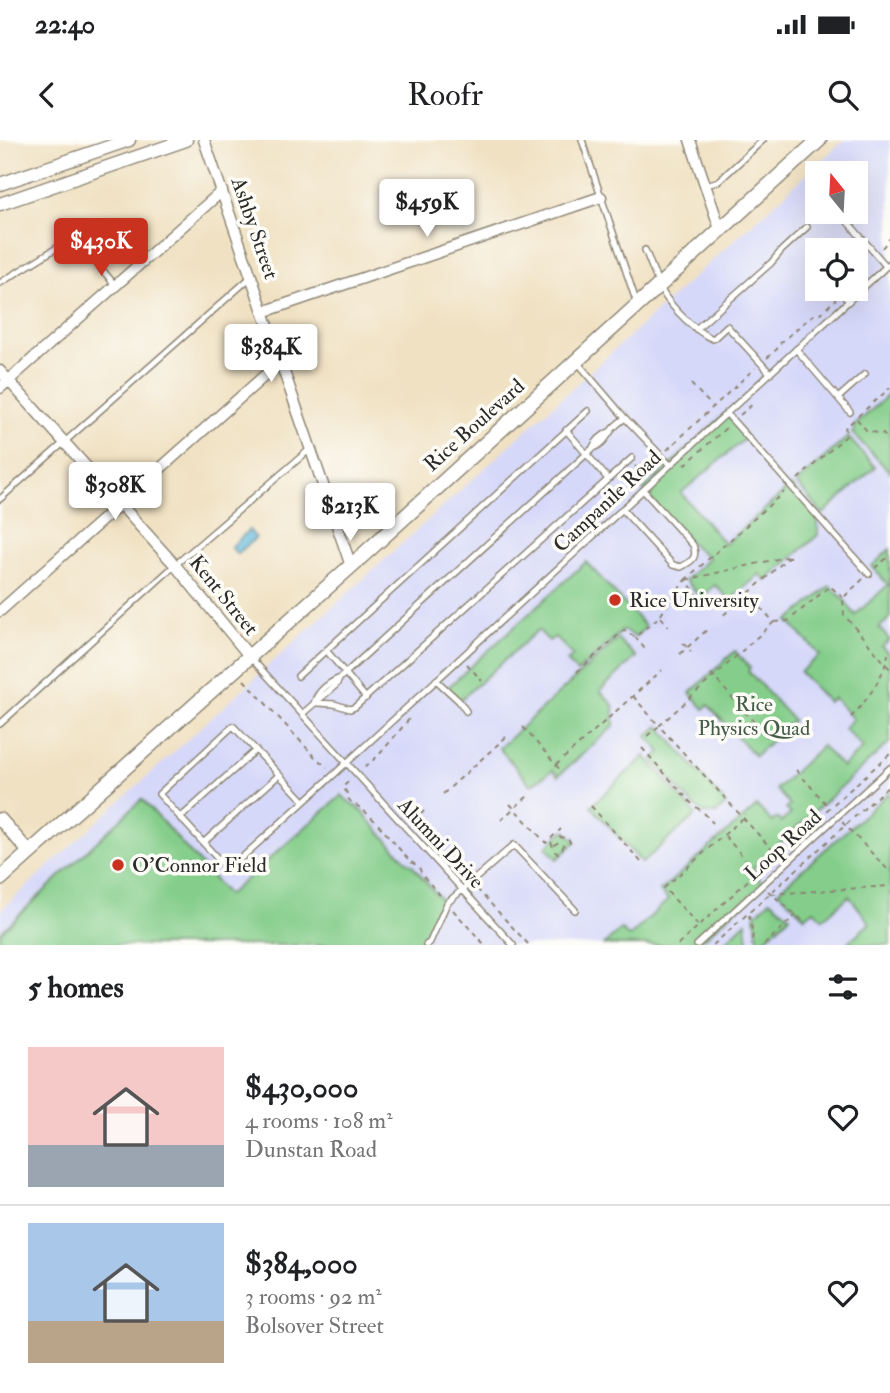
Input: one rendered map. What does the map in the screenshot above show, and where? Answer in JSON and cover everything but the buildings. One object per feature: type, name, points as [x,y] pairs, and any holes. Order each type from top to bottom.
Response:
[{"type":"main road","name":"Rice Boulevard","points":[[0,879],[351,566],[818,140]]},
{"type":"street","points":[[0,184],[129,140]]},
{"type":"street","points":[[0,204],[186,140]]},
{"type":"street","name":"Ashby Street","points":[[204,140],[351,566]]},
{"type":"street","points":[[690,140],[720,229]]},
{"type":"street","points":[[4,385],[222,191]]},
{"type":"street","points":[[263,312],[601,197]]},
{"type":"street","points":[[0,611],[280,362]]},
{"type":"street","name":"Kent Street","points":[[0,371],[4,385],[64,442],[121,505],[175,565],[250,657]]},
{"type":"street","points":[[0,819],[30,853]]},
{"type":"lane","points":[[582,140],[637,304]]},
{"type":"lane","points":[[705,186],[719,181],[763,140]]},
{"type":"lane","points":[[850,224],[888,264]]},
{"type":"lane","points":[[696,329],[807,228]]},
{"type":"lane","points":[[0,283],[68,241],[74,240],[80,243],[115,286]]},
{"type":"lane","points":[[645,250],[664,293],[701,334],[713,339],[727,326],[770,373]]},
{"type":"lane","name":"Campanile Road","points":[[868,283],[888,264]]},
{"type":"lane","points":[[0,499],[251,277]]},
{"type":"lane","name":"Campanile Road","points":[[203,843],[228,870],[849,301]]},
{"type":"lane","points":[[796,349],[850,412]]},
{"type":"lane","points":[[576,360],[625,418],[670,465]]},
{"type":"lane","points":[[838,398],[865,374]]},
{"type":"lane","points":[[298,676],[588,411]]},
{"type":"lane","points":[[726,413],[869,574]]},
{"type":"lane","points":[[302,714],[587,454],[595,442],[625,418]]},
{"type":"lane","points":[[566,430],[608,479]]},
{"type":"lane","points":[[0,724],[175,565],[310,449]]},
{"type":"lane","points":[[314,702],[353,709],[631,459]]},
{"type":"lane","points":[[622,509],[673,565],[681,567],[689,563],[694,557],[693,545],[643,490]]},
{"type":"lane","points":[[326,650],[366,698]]},
{"type":"lane","name":"Alumni Drive","points":[[250,657],[513,945]]},
{"type":"lane","points":[[436,680],[466,710]]},
{"type":"lane","points":[[279,775],[203,843],[159,794],[233,726],[304,801]]},
{"type":"lane","points":[[180,818],[256,750]]},
{"type":"lane","name":"Loop Road","points":[[697,945],[890,768]]},
{"type":"lane","points":[[426,945],[430,942],[447,903],[514,845],[575,910]]},
{"type":"path","points":[[642,472],[777,349],[779,344],[813,314],[821,313],[831,301]]},
{"type":"path","points":[[691,384],[713,407]]},
{"type":"path","points":[[856,418],[867,431],[883,435],[890,442]]},
{"type":"path","points":[[631,459],[651,483]]},
{"type":"path","points":[[842,598],[890,555]]},
{"type":"path","points":[[635,637],[660,616],[685,580],[791,557],[720,618]]},
{"type":"path","points":[[685,580],[701,598]]},
{"type":"path","points":[[647,736],[774,622],[789,621],[830,586],[842,598],[844,615],[890,668]]},
{"type":"path","points":[[748,594],[774,622]]},
{"type":"path","points":[[660,616],[669,627]]},
{"type":"path","points":[[680,654],[708,629]]},
{"type":"path","points":[[577,672],[624,630],[635,637],[645,649]]},
{"type":"path","points":[[683,643],[691,652]]},
{"type":"path","points":[[851,717],[863,706],[887,665],[888,654]]},
{"type":"path","points":[[461,657],[482,681]]},
{"type":"path","points":[[556,765],[662,670]]},
{"type":"path","points":[[712,675],[771,741]]},
{"type":"path","points":[[242,678],[334,774],[344,786],[342,788],[350,801],[368,813],[411,862],[419,867],[422,875],[485,945]]},
{"type":"path","points":[[633,696],[776,855]]},
{"type":"path","points":[[523,727],[562,772]]},
{"type":"path","points":[[443,794],[506,737]]},
{"type":"path","points":[[642,748],[692,804],[713,823]]},
{"type":"path","points":[[678,945],[890,754]]},
{"type":"path","points":[[796,769],[829,808]]},
{"type":"path","points":[[344,786],[348,782]]},
{"type":"path","points":[[714,945],[890,785]]},
{"type":"path","points":[[501,820],[529,795]]},
{"type":"path","points":[[510,804],[546,843],[561,829]]},
{"type":"path","points":[[592,806],[642,863]]},
{"type":"path","points":[[413,821],[424,811]]},
{"type":"path","points":[[699,926],[664,888],[745,814]]},
{"type":"path","points":[[837,817],[890,872]]},
{"type":"path","points":[[550,840],[555,853],[561,853],[564,845],[570,842],[568,838],[557,834]]},
{"type":"path","points":[[724,835],[770,894],[802,920]]},
{"type":"path","points":[[553,845],[558,844],[561,837]]},
{"type":"path","points":[[770,894],[890,886]]},
{"type":"path","points":[[748,914],[751,945]]},
{"type":"path","points":[[764,945],[796,915]]},
{"type":"shaded area","name":"Rice University","points":[[844,140],[890,140],[890,945],[0,945],[0,911],[805,176],[805,224],[868,224],[868,161],[821,161]]},
{"type":"green space","points":[[890,393],[890,472],[852,433],[855,430],[853,427]]},
{"type":"green space","points":[[726,413],[747,437],[681,493],[725,544],[791,486],[818,517],[818,535],[766,581],[760,574],[730,600],[715,585],[701,598],[685,580],[709,558],[693,545],[643,490]]},
{"type":"green space","points":[[848,437],[875,467],[823,514],[796,483]]},
{"type":"green space","points":[[890,549],[890,618],[879,628],[890,640],[882,647],[890,656],[890,742],[753,868],[763,884],[697,945],[604,945],[621,929],[629,937],[668,900],[660,891],[757,806],[772,822],[777,818],[781,822],[791,814],[786,809],[790,805],[776,789],[822,746],[842,767],[863,748],[844,728],[853,719],[834,698],[828,702],[800,672],[820,655],[788,621],[830,586],[855,615],[888,585],[872,566]]},
{"type":"green space","points":[[586,562],[646,627],[635,637],[623,630],[577,672],[567,661],[573,655],[555,637],[549,641],[538,630],[459,701],[446,689]]},
{"type":"green space","points":[[618,639],[636,657],[600,691],[614,706],[614,726],[558,776],[553,770],[531,785],[499,748]]},
{"type":"green space","name":"Rice Physics Quad","points":[[735,651],[750,668],[748,671],[793,720],[755,756],[708,705],[704,709],[690,693]]},
{"type":"green space","points":[[659,726],[726,804],[717,813],[704,813],[692,804],[653,760],[661,752],[647,736]]},
{"type":"green space","points":[[645,756],[696,815],[642,863],[591,806]]},
{"type":"green space","points":[[890,792],[890,945],[851,945],[848,942],[870,923],[849,896],[823,919],[814,910],[805,917],[778,891]]},
{"type":"green space","points":[[342,795],[364,813],[443,902],[435,911],[419,945],[0,945],[0,933],[142,799],[228,895]]},
{"type":"green space","points":[[565,830],[576,842],[557,859],[546,847]]},
{"type":"green space","points":[[770,900],[790,916],[762,942],[758,940],[755,915]]},
{"type":"green space","points":[[746,922],[748,942],[745,945],[722,945]]},
{"type":"water","points":[[249,530],[256,538],[237,554],[231,547]]},
{"type":"place","name":"Rice University","points":[[615,600]]},
{"type":"place","name":"O'Connor Field","points":[[118,865]]}]
